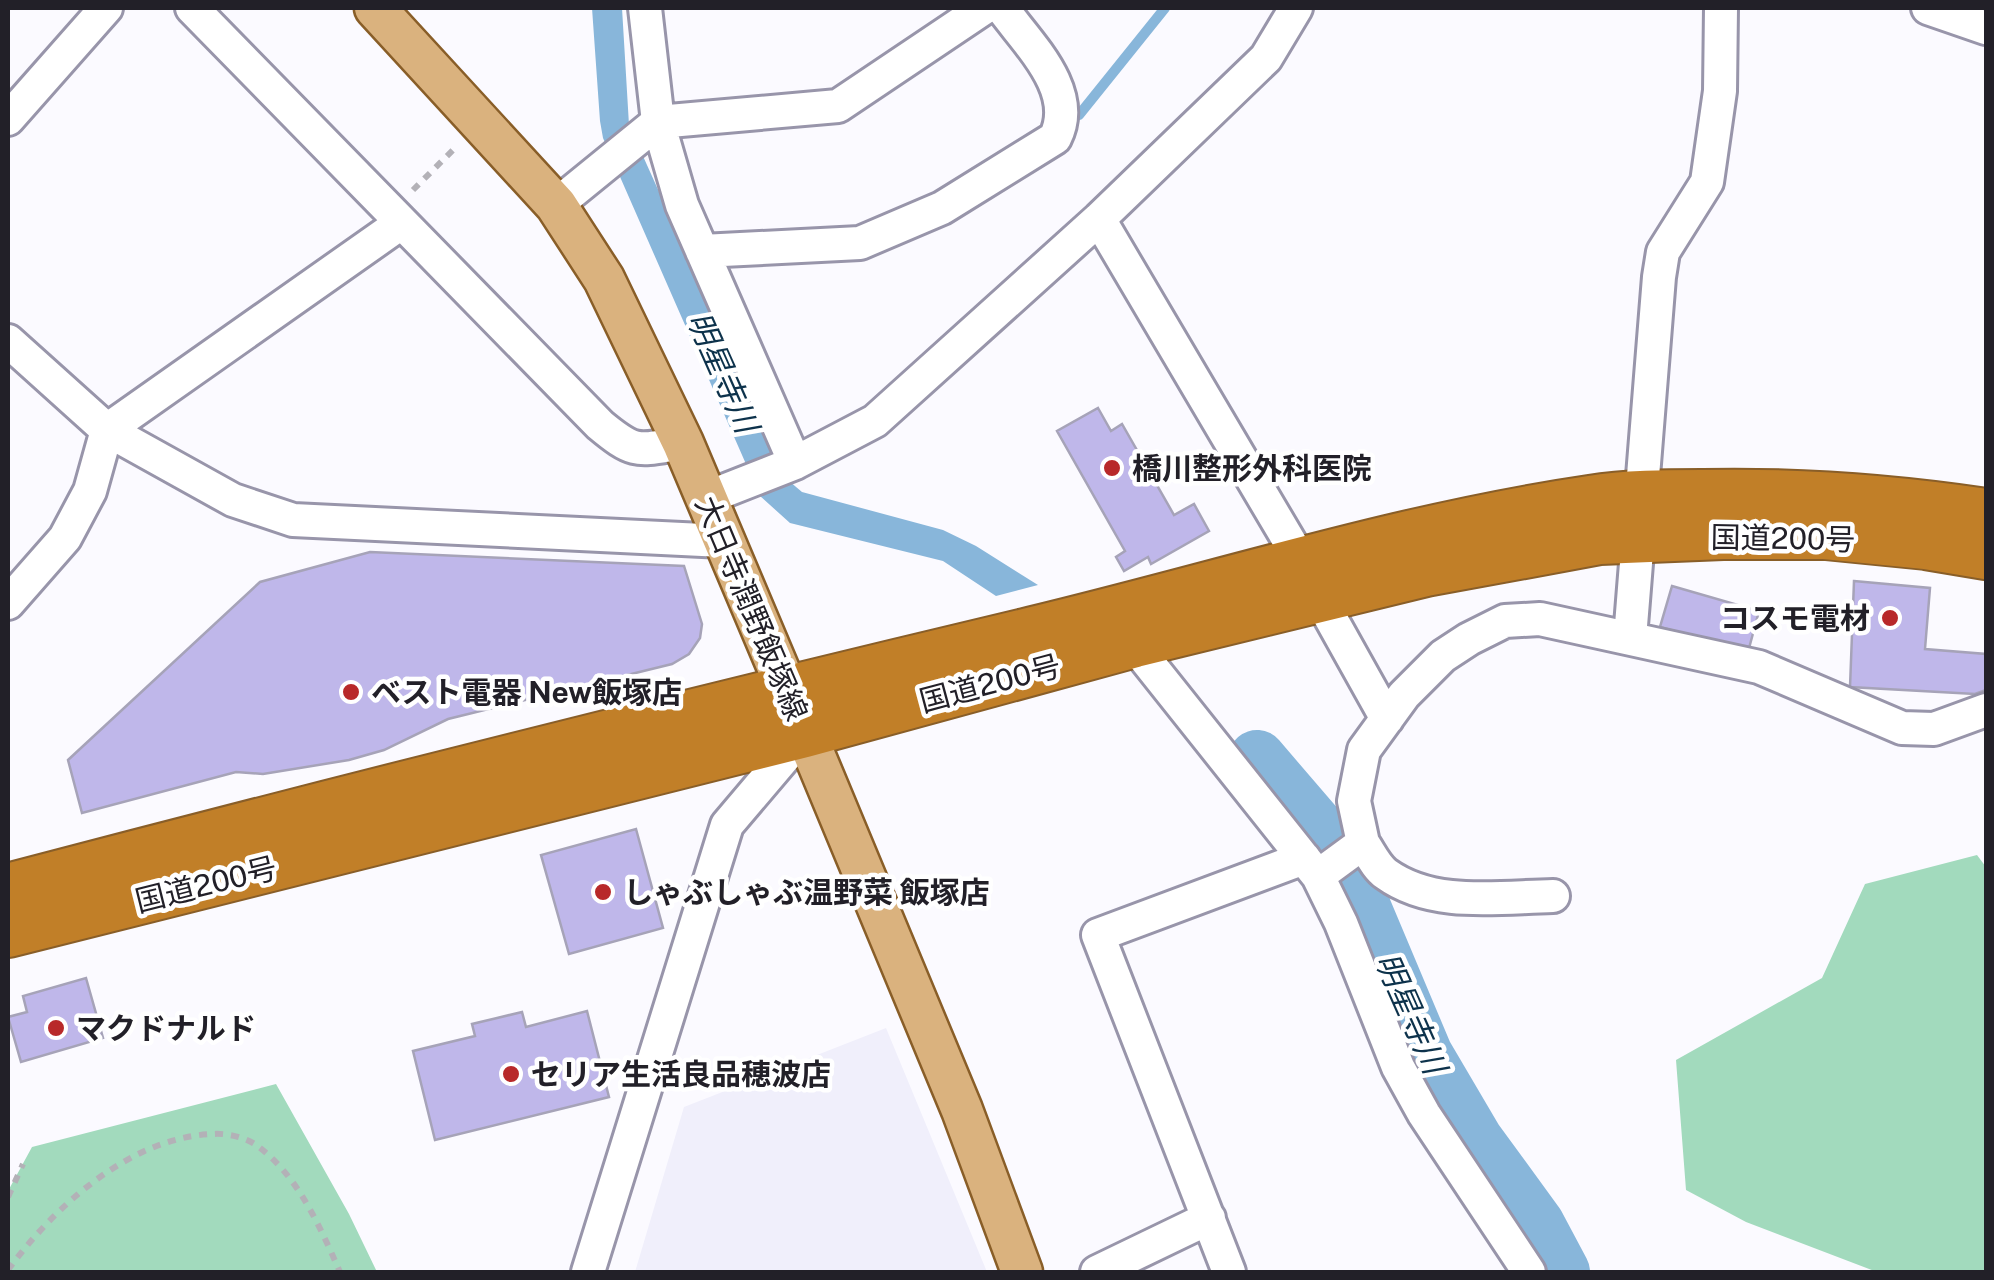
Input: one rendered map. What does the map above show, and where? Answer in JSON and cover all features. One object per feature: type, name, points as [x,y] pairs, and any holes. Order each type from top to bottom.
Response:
[{"type":"highway","name":"国道200号","points":[[1639,518],[1766,492],[1847,496],[1986,513]]},
{"type":"highway","name":"国道200号","points":[[8,932],[804,733],[1120,629],[1310,580],[1406,536],[1575,502],[1639,518],[1926,545],[1986,555]]},
{"type":"highway","name":"国道200号","points":[[8,888],[362,794],[787,690],[1120,629]]},
{"type":"main road","name":"大日寺潤野飯塚線","points":[[375,8],[556,204],[604,279],[683,444],[722,491],[723,540],[962,1110],[1022,1272]]},
{"type":"street","points":[[8,119],[106,8]]},
{"type":"street","points":[[192,8],[600,425],[624,445],[638,450],[683,444]]},
{"type":"street","points":[[645,8],[650,129],[790,464]]},
{"type":"street","points":[[556,204],[650,129],[838,106],[984,8]]},
{"type":"street","points":[[702,251],[860,243],[942,208],[1054,138],[1064,106],[1055,82],[1002,8]]},
{"type":"street","points":[[722,491],[790,464],[875,421],[1100,219],[1266,58],[1296,8]]},
{"type":"street","points":[[1630,638],[1661,264],[1663,252],[1707,182],[1720,91],[1721,8]]},
{"type":"street","points":[[1928,8],[1986,28]]},
{"type":"street","points":[[8,603],[65,538],[90,491],[107,430],[396,217]]},
{"type":"street","points":[[1100,219],[1387,719]]},
{"type":"street","points":[[8,341],[107,430],[232,500],[294,520],[723,540]]},
{"type":"street","points":[[1529,1272],[1424,1114],[1398,1067],[1341,923],[1333,859],[1354,801],[1364,750],[1404,695],[1444,656],[1468,639],[1505,621],[1540,619],[1759,668],[1902,728],[1934,729],[1986,710]]},
{"type":"street","points":[[1120,629],[1333,859],[1382,872],[1442,896],[1553,896]]},
{"type":"street","points":[[588,1272],[727,825],[804,733]]},
{"type":"street","points":[[1229,1272],[1098,935],[1333,859]]},
{"type":"street","points":[[1097,1272],[1208,1218]]},
{"type":"path","points":[[396,217],[457,146]]},
{"type":"path","points":[[8,1270],[11,1259],[28,1241],[132,1156],[192,1135],[225,1134],[255,1143],[290,1179],[318,1224],[340,1272]]},
{"type":"path","points":[[8,1197],[23,1164]]},
{"type":"shaded area","points":[[886,1028],[987,1272],[635,1272],[684,1107]]},
{"type":"green space","points":[[1977,855],[1986,867],[1986,1272],[1877,1272],[1746,1222],[1686,1190],[1676,1060],[1822,978],[1865,884]]},
{"type":"green space","points":[[276,1084],[377,1272],[8,1272],[8,1191],[32,1147]]},
{"type":"water","points":[[592,8],[622,8],[629,125],[789,481],[802,492],[943,530],[1038,585],[996,596],[943,561],[790,523],[760,496],[603,138]]},
{"type":"building","name":"橋川整形外科医院","points":[[1098,408],[1111,431],[1122,424],[1174,515],[1194,504],[1209,531],[1151,564],[1148,557],[1124,571],[1116,557],[1125,551],[1057,431]]},
{"type":"building","name":"ベスト電器 New飯塚店","points":[[370,552],[684,566],[702,624],[700,638],[689,654],[672,664],[448,719],[384,750],[349,760],[263,774],[236,772],[82,813],[68,760],[260,582]]},
{"type":"building","name":"コスモ電材","points":[[1854,581],[1930,588],[1925,649],[1986,654],[1986,690],[1975,694],[1850,687]]},
{"type":"building","points":[[1672,586],[1759,611],[1748,652],[1660,627]]},
{"type":"building","name":"しゃぶしゃぶ温野菜 飯塚店","points":[[636,829],[663,928],[569,954],[541,855]]},
{"type":"building","name":"マクドナルド","points":[[86,978],[103,1038],[21,1062],[8,1017],[27,1012],[23,996]]},
{"type":"building","name":"セリア生活良品穂波店","points":[[587,1011],[609,1097],[435,1140],[413,1051],[475,1036],[472,1024],[522,1012],[526,1027]]},
{"type":"waterway","points":[[1079,115],[1165,8]]},
{"type":"waterway","name":"明星寺川","points":[[1257,759],[1330,844],[1353,878],[1424,1055],[1474,1140],[1536,1225],[1561,1272]]},
{"type":"place","name":"橋川整形外科医院","points":[[1112,468]]},
{"type":"place","name":"コスモ電材","points":[[1890,618]]},
{"type":"place","name":"ベスト電器 New飯塚店","points":[[351,692]]},
{"type":"place","name":"しゃぶしゃぶ温野菜 飯塚店","points":[[603,892]]},
{"type":"place","name":"マクドナルド","points":[[56,1028]]},
{"type":"place","name":"セリア生活良品穂波店","points":[[511,1074]]}]
